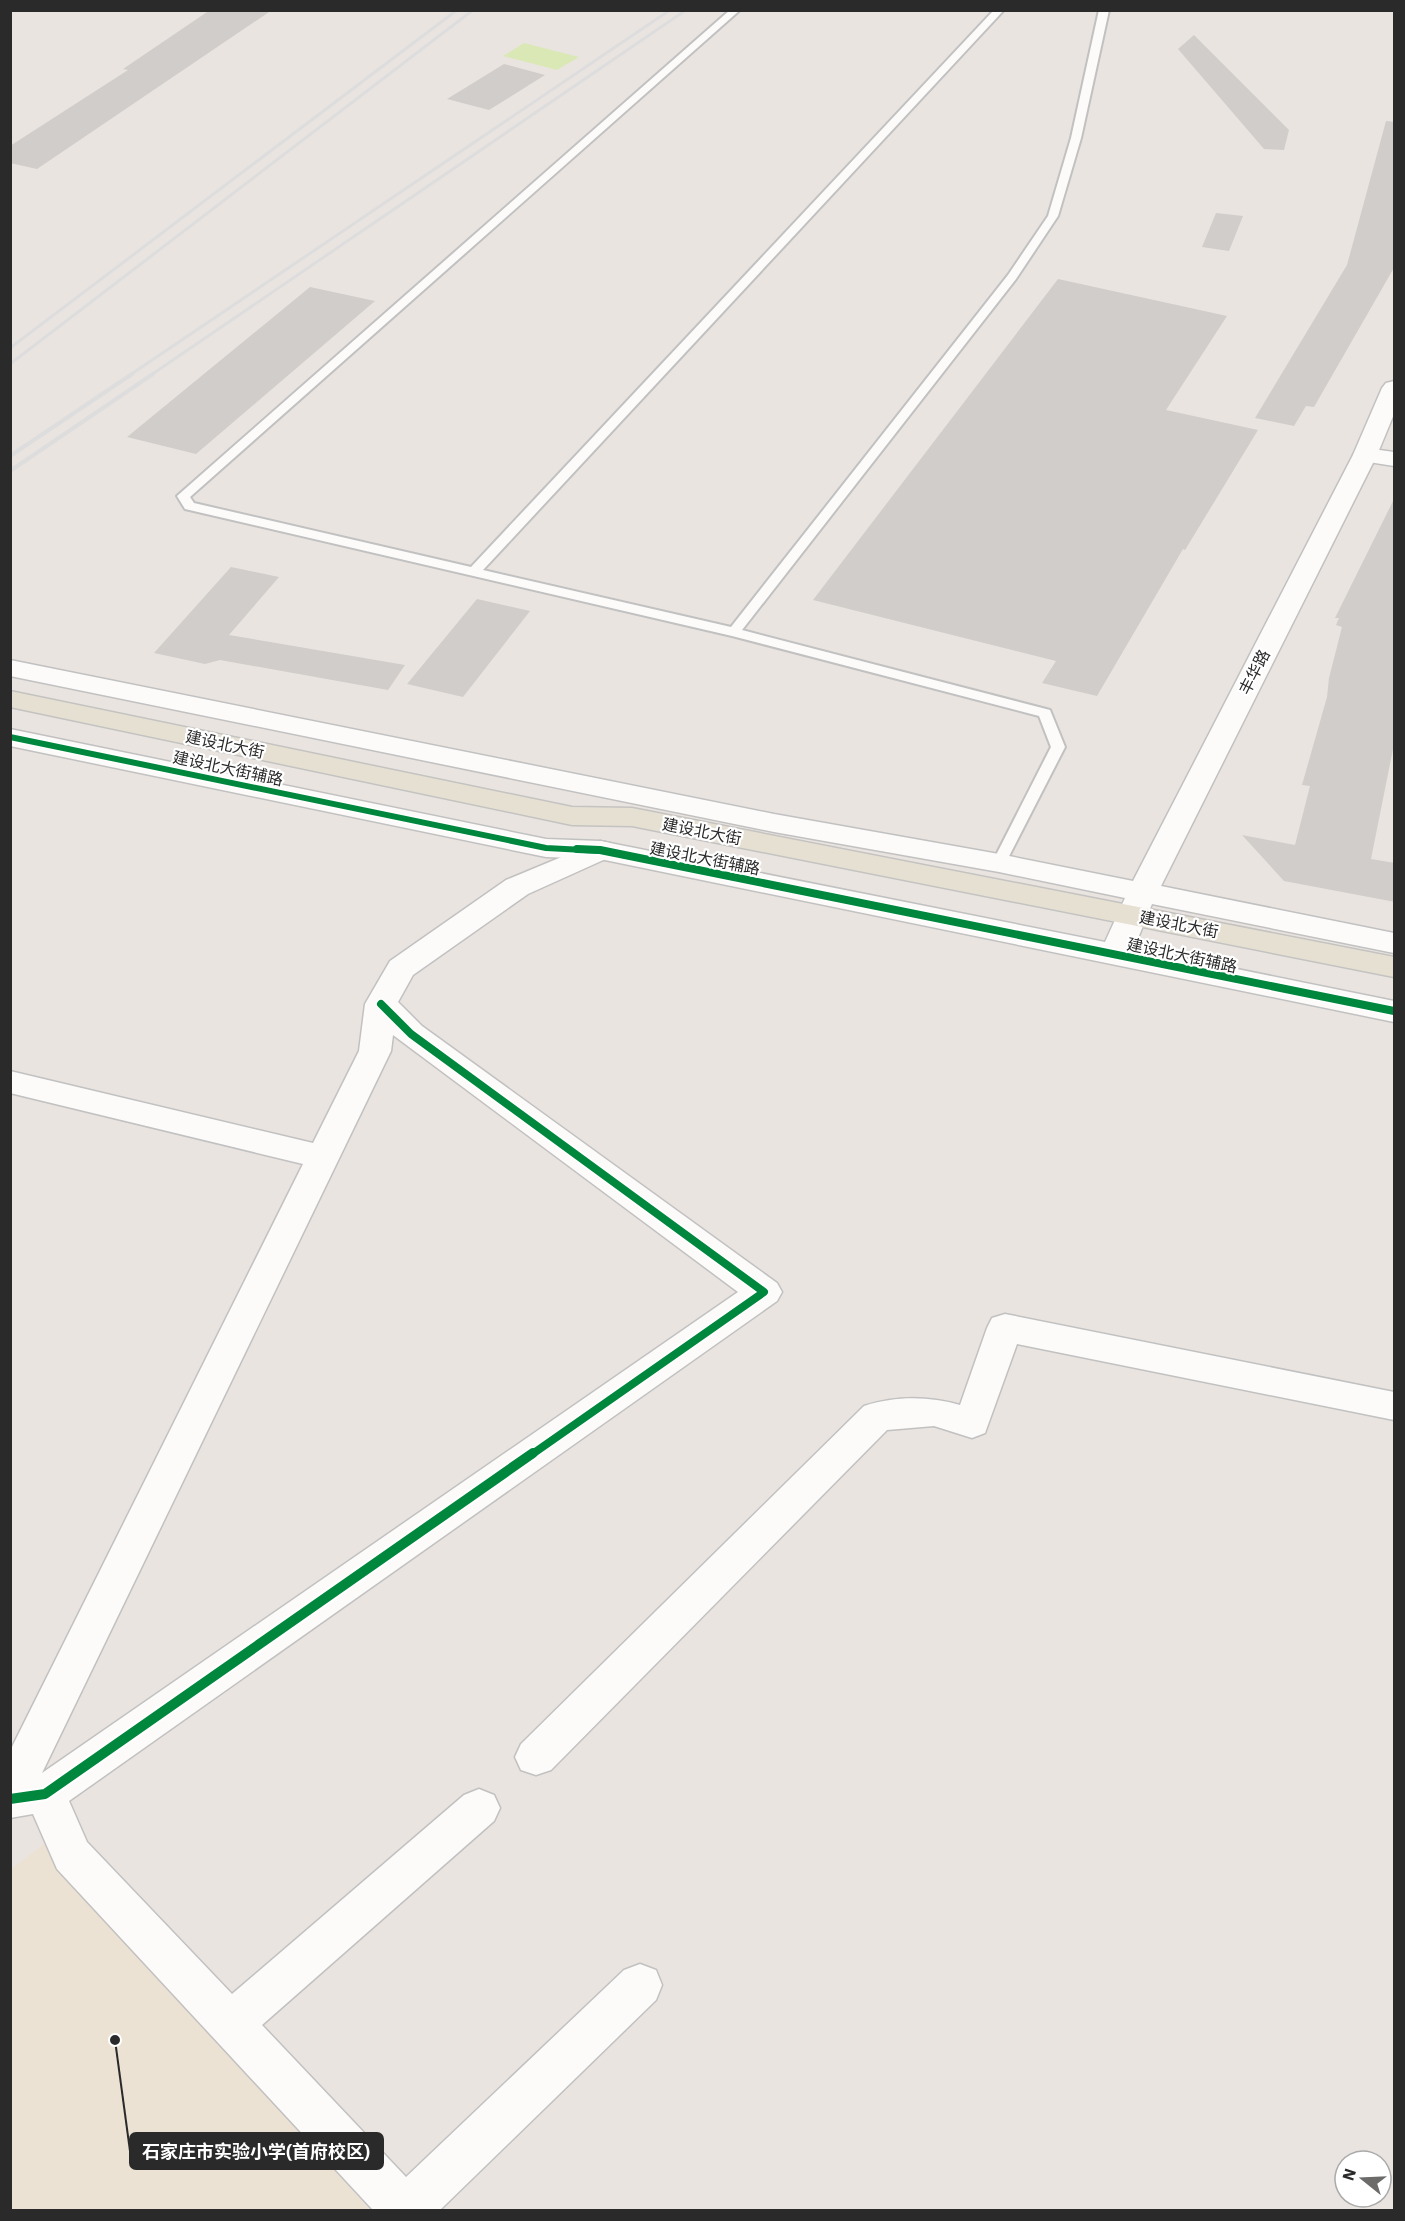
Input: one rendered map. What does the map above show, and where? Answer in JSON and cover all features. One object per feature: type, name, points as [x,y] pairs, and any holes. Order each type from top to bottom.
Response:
[{"type":"main road","name":"建设北大街","points":[[10,699],[572,816],[603,829],[1128,924],[1395,967]]},
{"type":"main road","points":[[1128,924],[1395,986]]},
{"type":"street","name":"丰华路","points":[[1128,924],[1365,455],[1395,388]]},
{"type":"street","points":[[1365,455],[1395,459]]},
{"type":"street","name":"建设北大街辅路","points":[[10,668],[774,823],[999,863],[1128,924],[1395,1011]]},
{"type":"street","name":"建设北大街辅路","points":[[10,736],[546,848],[600,850],[1128,924],[1395,943]]},
{"type":"street","points":[[22,1796],[30,1760],[375,1051],[381,1004],[401,968],[517,887],[600,850]]},
{"type":"street","points":[[22,1796],[764,1292],[411,1034],[381,1004]]},
{"type":"street","points":[[10,1082],[323,1157]]},
{"type":"street","points":[[536,1757],[877,1416],[934,1412],[972,1423],[1005,1328],[1395,1406]]},
{"type":"street","points":[[22,1796],[72,1855],[406,2211],[640,1985]]},
{"type":"street","points":[[230,2024],[479,1808]]},
{"type":"lane","points":[[736,10],[183,496],[189,506],[734,632],[1045,713],[1058,747],[999,863]]},
{"type":"lane","points":[[474,572],[1000,10]]},
{"type":"lane","points":[[734,632],[1012,277],[1053,216],[1076,138],[1104,10]]},
{"type":"shaded area","points":[[44,1844],[370,2210],[11,2210],[11,1869]]},
{"type":"green space","points":[[524,43],[579,57],[557,70],[503,56]]},
{"type":"building","points":[[210,10],[272,10],[37,169],[10,163],[10,146],[128,70],[123,69]]},
{"type":"building","points":[[1194,35],[1289,130],[1284,150],[1264,149],[1178,49]]},
{"type":"building","points":[[504,64],[545,75],[489,110],[447,99]]},
{"type":"building","points":[[1386,121],[1395,122],[1395,266],[1314,407],[1306,406],[1294,426],[1255,418],[1347,265]]},
{"type":"building","points":[[1216,213],[1243,216],[1229,251],[1202,247]]},
{"type":"building","points":[[1058,279],[1227,316],[1166,410],[1258,430],[1185,550],[1183,549],[1097,696],[1042,683],[1056,661],[813,600]]},
{"type":"building","points":[[310,287],[375,301],[196,454],[127,437]]},
{"type":"building","points":[[1395,497],[1395,739],[1371,859],[1395,863],[1395,902],[1284,881],[1242,835],[1295,845],[1310,786],[1302,785],[1327,697],[1329,678],[1342,627],[1336,625],[1339,618],[1335,618]]},
{"type":"building","points":[[231,567],[279,577],[229,635],[405,665],[388,690],[220,660],[205,664],[154,653]]},
{"type":"building","points":[[477,599],[530,611],[463,697],[407,684]]},
{"type":"railway","points":[[10,348],[457,10]]},
{"type":"railway","points":[[10,364],[473,10]]},
{"type":"railway","points":[[130,375],[670,10]]},
{"type":"railway","points":[[151,375],[686,10]]},
{"type":"railway","points":[[10,456],[132,374]]},
{"type":"railway","points":[[10,471],[153,374]]},
{"type":"cycle path","points":[[10,737],[546,848],[600,850],[1394,1011]]},
{"type":"cycle path","points":[[10,1799],[45,1794],[764,1292],[411,1034],[381,1004]]},
{"type":"place","name":"石家庄市实验小学(首府校区)","points":[[115,2040]]}]
